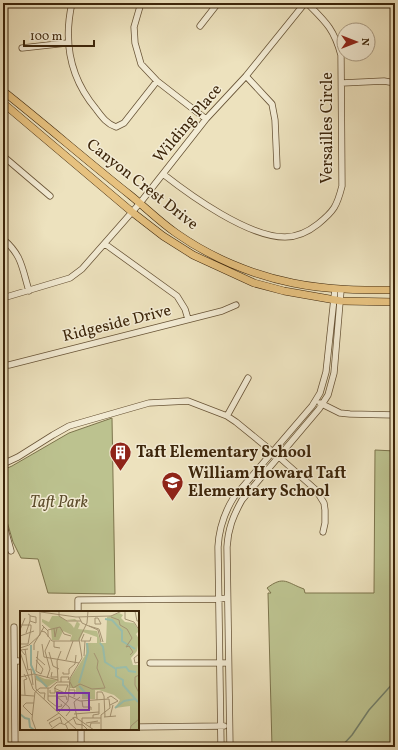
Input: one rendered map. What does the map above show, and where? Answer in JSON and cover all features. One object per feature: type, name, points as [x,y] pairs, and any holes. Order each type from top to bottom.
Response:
[{"type":"main road","name":"Canyon Crest Drive","points":[[3,91],[176,233],[198,247],[227,262],[292,283],[338,290],[395,290]]},
{"type":"main road","name":"Canyon Crest Drive","points":[[3,102],[132,212],[163,236],[193,255],[254,283],[284,291],[337,300],[395,302]]},
{"type":"street","points":[[72,3],[67,43],[74,71],[86,97],[109,125],[116,127],[124,123],[157,81]]},
{"type":"street","points":[[141,3],[134,27],[135,43],[141,64],[157,81],[206,119]]},
{"type":"street","points":[[200,26],[218,3]]},
{"type":"street","name":"Wilding Place","points":[[3,298],[70,278],[82,269],[140,203],[206,119],[246,76],[306,3]]},
{"type":"street","name":"Versailles Circle","points":[[163,174],[220,214],[260,232],[272,235],[285,237],[300,235],[308,231],[330,213],[338,202],[342,186],[341,55],[337,41],[329,25],[306,3]]},
{"type":"street","points":[[22,48],[67,43]]},
{"type":"street","points":[[246,76],[272,104],[275,120],[276,166]]},
{"type":"street","points":[[342,83],[384,81],[395,83]]},
{"type":"street","points":[[3,156],[50,196]]},
{"type":"street","points":[[3,239],[12,247],[20,258],[28,291]]},
{"type":"street","points":[[105,244],[176,296],[185,309],[188,319]]},
{"type":"street","points":[[221,747],[218,547],[221,523],[226,510],[234,497],[312,406],[320,393],[326,372],[338,290]]},
{"type":"street","points":[[230,747],[227,547],[230,525],[234,513],[242,500],[319,409],[328,395],[334,373],[337,300]]},
{"type":"street","name":"Ridgeside Drive","points":[[3,365],[9,365],[222,311],[236,305]]},
{"type":"street","points":[[227,416],[248,378]]},
{"type":"street","points":[[315,400],[340,413],[395,415]]},
{"type":"street","points":[[3,464],[18,457],[69,426],[149,403],[188,401],[227,416],[273,452],[316,490],[322,497],[325,510],[323,532]]},
{"type":"street","points":[[3,522],[11,551]]},
{"type":"street","points":[[78,611],[78,600],[227,598]]},
{"type":"street","points":[[14,627],[18,661],[15,747]]},
{"type":"street","points":[[150,663],[228,663]]},
{"type":"street","points":[[139,727],[229,726]]},
{"type":"street","points":[[81,730],[81,747]]},
{"type":"green space","name":"Taft Park","points":[[112,418],[115,594],[48,593],[38,559],[21,558],[13,542],[3,508],[3,470],[69,433]]},
{"type":"green space","points":[[375,450],[395,451],[395,747],[272,747],[268,593],[271,593],[267,588],[278,582],[286,581],[304,589],[305,593],[374,593]]},
{"type":"waterway","points":[[341,747],[352,735],[369,710],[395,681]]},
{"type":"place","name":"Taft Elementary School","points":[[121,472]]},
{"type":"place","name":"William Howard Taft Elementary School","points":[[172,502]]}]
